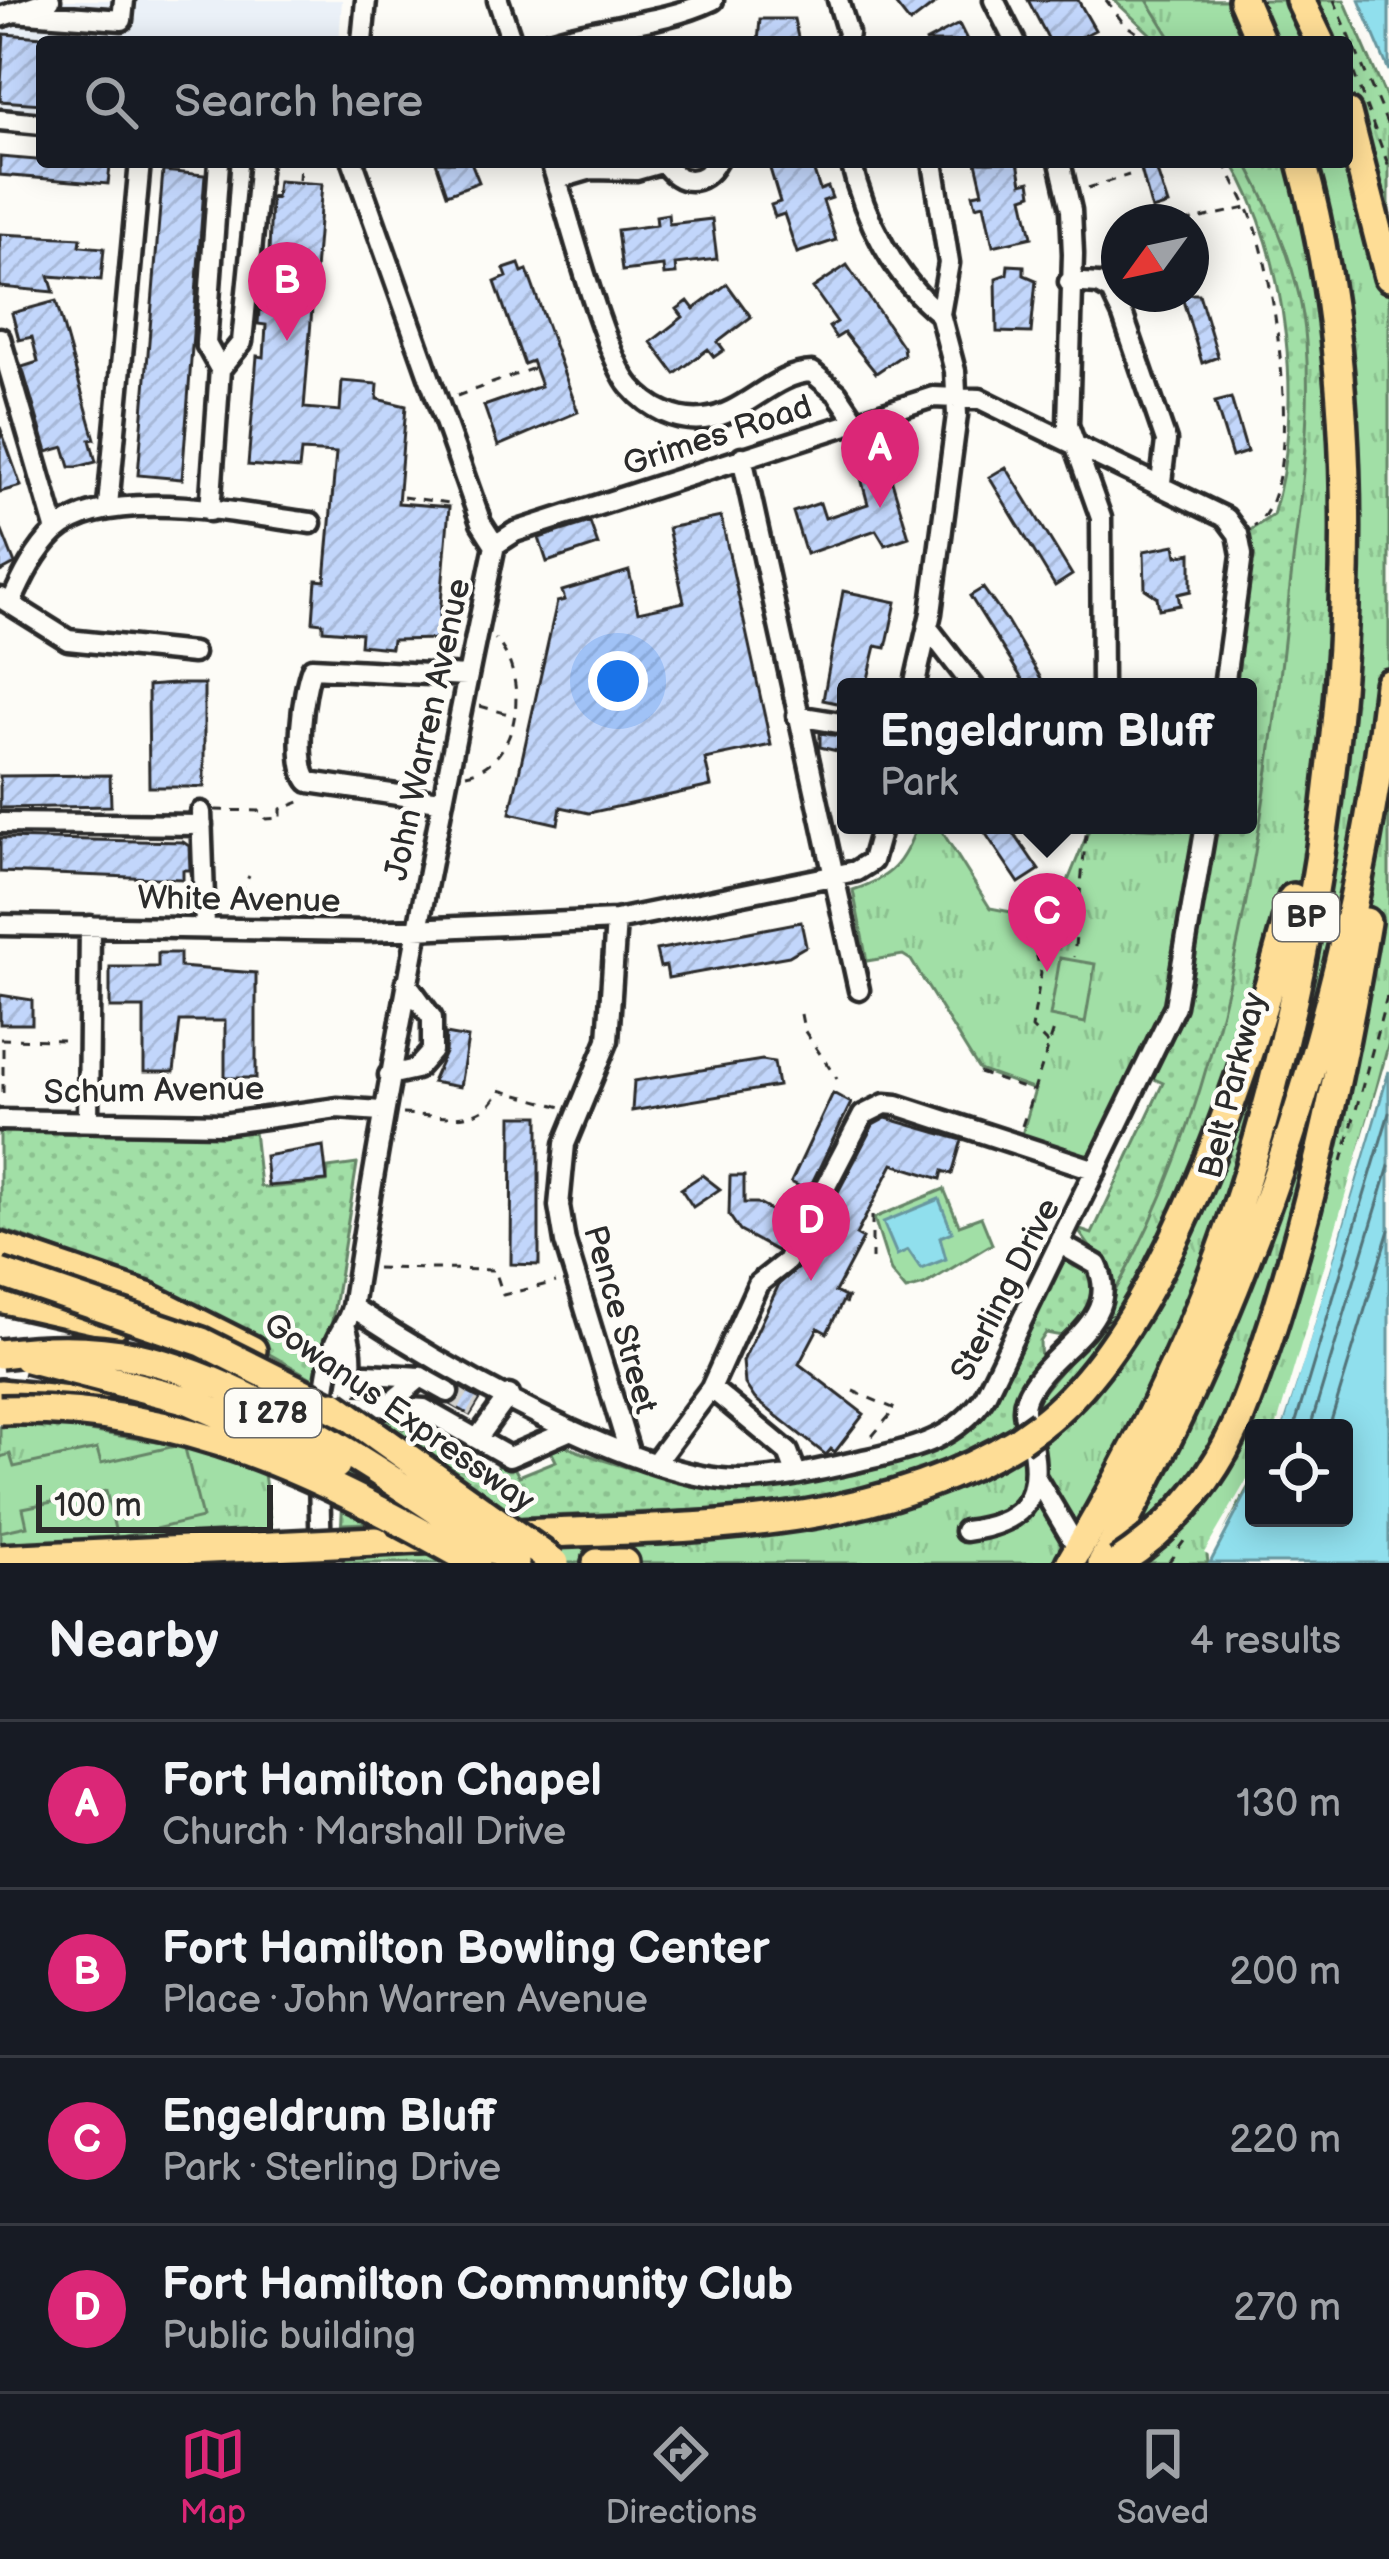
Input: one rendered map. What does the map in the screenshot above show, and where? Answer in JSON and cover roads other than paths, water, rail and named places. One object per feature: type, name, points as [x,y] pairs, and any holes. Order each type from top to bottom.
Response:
[{"type":"highway","points":[[1243,0],[1258,36]]},
{"type":"highway","points":[[1300,0],[1316,36]]},
{"type":"highway","points":[[1353,136],[1389,277]]},
{"type":"highway","name":"Belt Parkway","points":[[1083,1558],[1163,1388],[1254,1155],[1287,1018],[1312,880],[1330,764],[1343,604],[1345,446],[1336,327],[1303,168]]},
{"type":"highway","points":[[0,1559],[797,1517],[921,1486],[1029,1432],[1081,1388],[1124,1334],[1170,1244],[1229,1097],[1300,870],[1343,604]]},
{"type":"highway","name":"Belt Parkway","points":[[1083,1558],[1183,1413],[1280,1164],[1342,952],[1371,816],[1389,684]]},
{"type":"highway","points":[[1118,1563],[1153,1538],[1198,1492],[1238,1423],[1279,1300],[1348,1028],[1389,785]]},
{"type":"highway","name":"Gowanus Expressway","points":[[0,1247],[90,1275],[199,1321],[348,1410],[555,1563]]},
{"type":"highway","points":[[0,1273],[202,1342],[348,1410]]},
{"type":"highway","points":[[0,1298],[87,1316],[199,1353]]},
{"type":"highway","name":"I 278","points":[[0,1353],[104,1351],[182,1370],[312,1434],[515,1563]]},
{"type":"highway","points":[[0,1353],[188,1400],[240,1420],[350,1471],[433,1523],[474,1563]]},
{"type":"highway","points":[[0,1394],[159,1410],[314,1454]]},
{"type":"highway","points":[[1118,1563],[1183,1413]]},
{"type":"highway","name":"I 278","points":[[0,1414],[314,1454],[474,1563]]},
{"type":"highway","name":"I 278","points":[[0,1414],[108,1415],[225,1439],[336,1487],[474,1563]]},
{"type":"highway","points":[[597,1563],[624,1563]]},
{"type":"street","points":[[6,15],[50,0]]},
{"type":"street","points":[[6,15],[122,20],[124,0]]},
{"type":"street","points":[[363,36],[366,0]]},
{"type":"street","points":[[498,0],[510,36]]},
{"type":"street","points":[[568,36],[599,26],[672,15],[713,0]]},
{"type":"street","points":[[838,0],[851,36]]},
{"type":"street","points":[[994,0],[1012,36]]},
{"type":"street","points":[[0,120],[36,123]]},
{"type":"street","points":[[108,506],[139,168]]},
{"type":"street","points":[[210,511],[220,370],[206,344],[219,168]]},
{"type":"street","points":[[220,370],[242,342],[259,168]]},
{"type":"street","name":"John Warren Avenue","points":[[314,1454],[348,1410],[346,1328],[388,1113],[389,1075],[439,801],[495,545],[481,523],[355,168]]},
{"type":"street","points":[[643,168],[554,170],[620,370],[644,399],[665,413],[703,419],[738,408],[799,372],[812,372],[826,380],[856,422]]},
{"type":"street","points":[[669,168],[675,176],[693,181],[713,168]]},
{"type":"street","points":[[853,168],[877,233],[913,293],[940,314]]},
{"type":"street","points":[[916,678],[928,628],[958,397],[940,314],[949,262],[935,168]]},
{"type":"street","points":[[1062,168],[1072,210],[1071,441],[1101,518],[1102,678]]},
{"type":"street","points":[[1069,282],[1098,284],[1111,292],[1123,316],[1166,441],[1168,458],[1161,482],[1210,506],[1238,534],[1242,555],[1225,678]]},
{"type":"street","points":[[0,338],[56,531]]},
{"type":"street","name":"Grimes Road","points":[[495,545],[501,537],[933,398],[980,399],[1161,482]]},
{"type":"street","points":[[742,457],[859,991]]},
{"type":"street","points":[[193,653],[68,640],[6,600],[56,531],[108,506],[311,523]]},
{"type":"street","points":[[928,628],[967,678]]},
{"type":"street","points":[[439,801],[309,782],[300,768],[305,684],[313,668],[467,676]]},
{"type":"street","points":[[797,716],[837,723]]},
{"type":"street","points":[[0,823],[204,817],[205,926]]},
{"type":"street","points":[[832,876],[872,861],[880,834]]},
{"type":"street","name":"Sterling Drive","points":[[352,1306],[571,1430],[689,1474],[741,1480],[796,1474],[919,1446],[973,1414],[1062,1245],[1175,1006],[1204,834]]},
{"type":"street","name":"White Avenue","points":[[0,925],[368,931],[616,920],[832,876]]},
{"type":"street","name":"Pence Street","points":[[616,920],[608,1040],[575,1112],[559,1206],[630,1455]]},
{"type":"street","points":[[88,1120],[90,926]]},
{"type":"street","points":[[389,1075],[416,1069],[432,1051],[432,1018],[406,982]]},
{"type":"street","points":[[655,1463],[711,1388],[758,1283],[787,1261],[863,1115],[885,1104],[897,1106],[1096,1171]]},
{"type":"street","name":"Schum Avenue","points":[[0,1120],[222,1124],[337,1108],[388,1113]]},
{"type":"street","points":[[1062,1245],[1097,1265],[1103,1292],[1083,1333],[1039,1376],[1024,1401],[1036,1478],[1083,1558]]},
{"type":"street","name":"John Warren Avenue","points":[[321,1563],[314,1454],[335,1343],[346,1328]]},
{"type":"street","points":[[349,1373],[422,1377],[448,1392]]},
{"type":"street","points":[[390,1403],[422,1377]]},
{"type":"street","points":[[711,1388],[788,1452],[796,1474]]},
{"type":"street","points":[[477,1439],[482,1413],[509,1395]]},
{"type":"street","points":[[348,1410],[390,1403],[424,1409],[509,1457],[571,1430]]},
{"type":"street","points":[[965,1531],[1012,1520],[1029,1502],[1036,1478]]},
{"type":"water","points":[[1359,0],[1389,0],[1389,71]]},
{"type":"water","points":[[1389,1071],[1389,1563],[1210,1563],[1245,1496],[1245,1527],[1353,1527],[1353,1419],[1285,1419]]},
{"type":"water","points":[[939,1199],[952,1232],[940,1237],[946,1259],[921,1269],[908,1250],[897,1255],[883,1222]]},
{"type":"tunnel","points":[[448,1392],[474,1408]]},
{"type":"place","name":"Fort Hamilton Bowling Center","points":[[287,341]]},
{"type":"place","name":"Fort Hamilton Chapel","points":[[880,508]]},
{"type":"place","name":"Engeldrum Bluff","points":[[1047,972]]},
{"type":"place","name":"Fort Hamilton Community Club","points":[[811,1281]]}]
